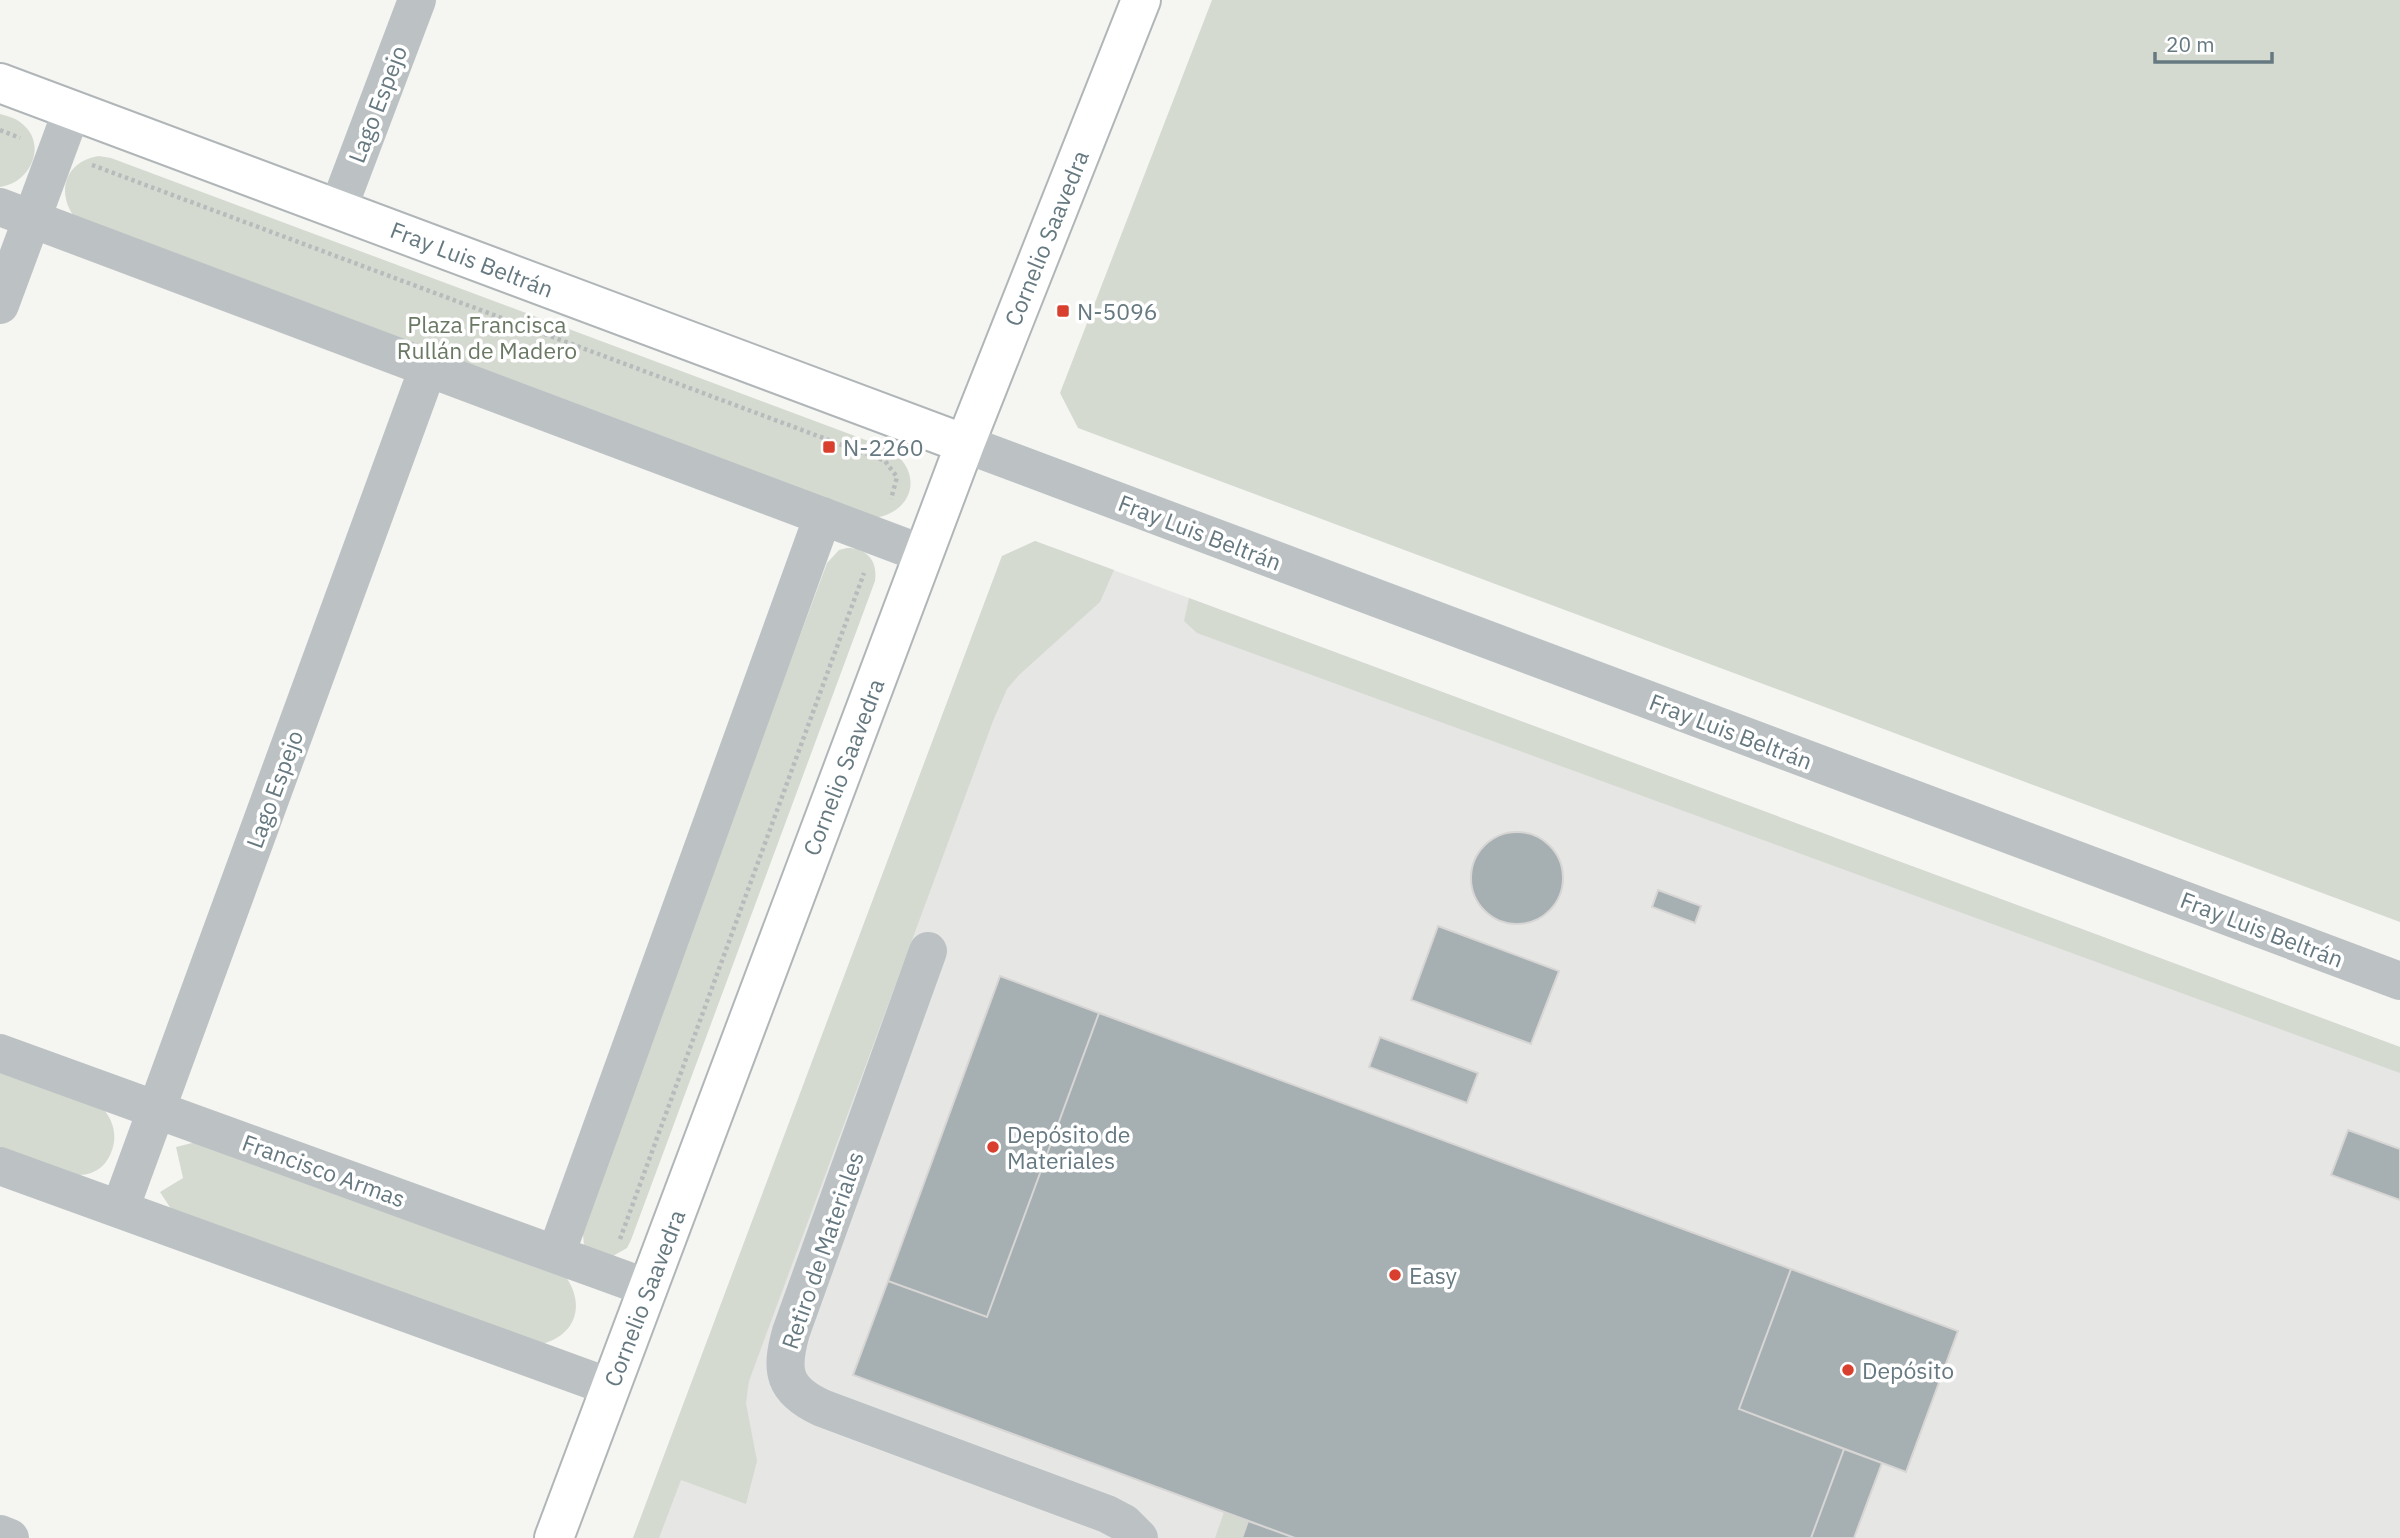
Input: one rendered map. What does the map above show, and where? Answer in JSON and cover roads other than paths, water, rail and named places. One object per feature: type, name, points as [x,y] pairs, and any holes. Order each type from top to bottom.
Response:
[{"type":"main road","name":"Cornelio Saavedra","points":[[554,1538],[923,554],[1141,0]]},
{"type":"main road","name":"Fray Luis Beltrán","points":[[0,83],[965,444]]},
{"type":"street","name":"Lago Espejo","points":[[338,209],[417,0]]},
{"type":"street","points":[[0,305],[16,213],[72,110]]},
{"type":"street","points":[[16,213],[923,554]]},
{"type":"street","name":"Lago Espejo","points":[[120,1209],[428,368]]},
{"type":"street","name":"Fray Luis Beltrán","points":[[965,444],[2400,981]]},
{"type":"street","points":[[556,1254],[823,516]]},
{"type":"street","name":"Retiro de Materiales","points":[[928,951],[791,1332],[784,1366],[788,1381],[802,1397],[821,1408],[1107,1514],[1124,1523],[1139,1538]]},
{"type":"street","name":"Francisco Armas","points":[[0,1053],[648,1288]]},
{"type":"street","points":[[0,1166],[610,1387]]},
{"type":"street","points":[[0,1534],[10,1538]]},
{"type":"place","name":"N-5096","points":[[1063,311]]},
{"type":"place","name":"N-2260","points":[[829,447]]},
{"type":"place","name":"Depósito de Materiales","points":[[993,1147]]},
{"type":"place","name":"Easy","points":[[1395,1275]]},
{"type":"place","name":"Depósito","points":[[1848,1370]]},
{"type":"park label","name":"Plaza Francisca Rullán de Madero","points":[[487,337]]}]
